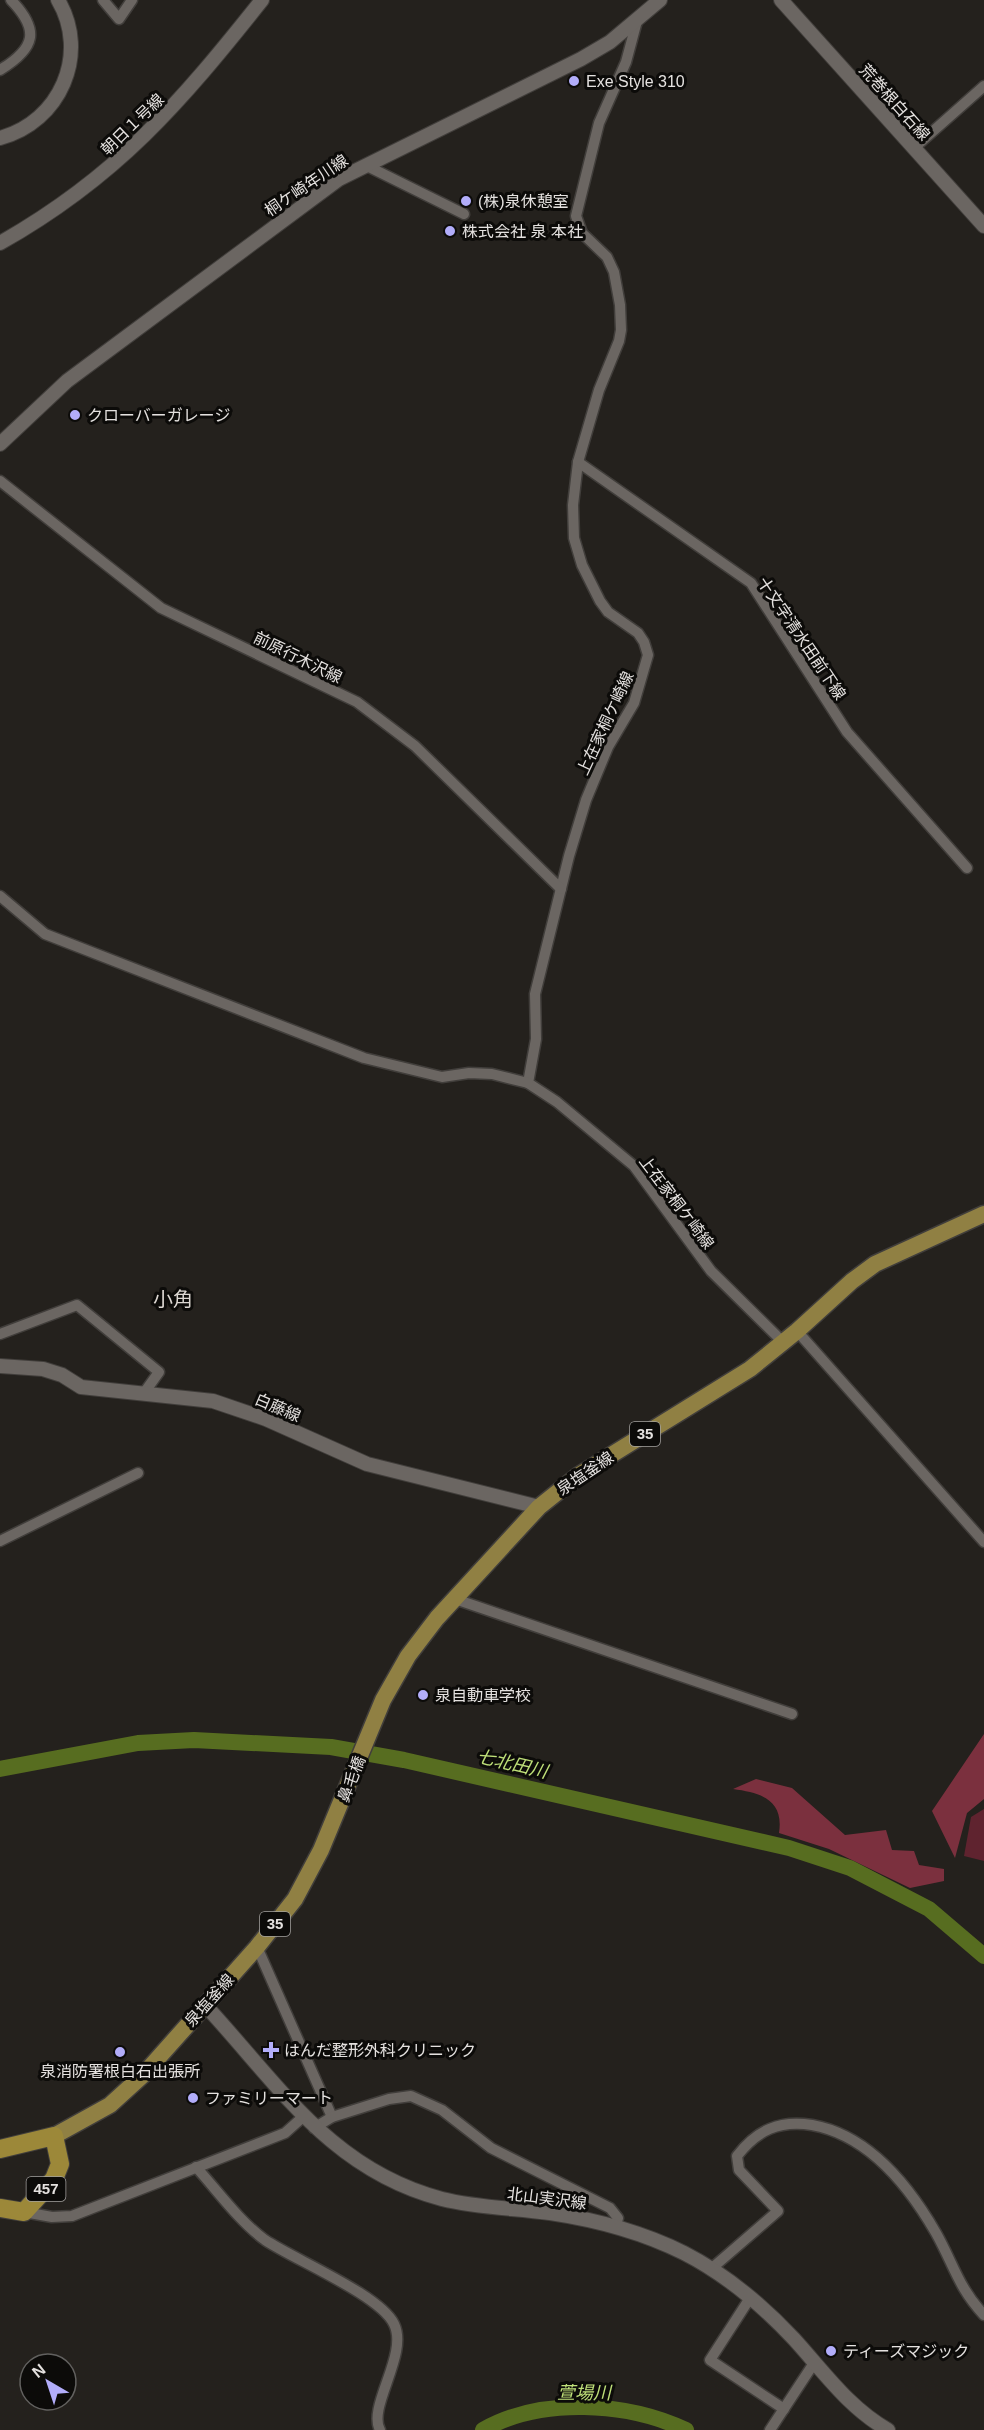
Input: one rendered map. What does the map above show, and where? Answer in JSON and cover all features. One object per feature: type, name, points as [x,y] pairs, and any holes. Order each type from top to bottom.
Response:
[{"type":"highway","points":[[0,2149],[54,2136]]},
{"type":"highway","name":"457","points":[[0,2208],[24,2212],[35,2204],[57,2173],[60,2155],[54,2136]]},
{"type":"main road","name":"泉塩釜線","points":[[372,1726],[408,1656],[454,1599],[539,1507],[579,1475],[741,1375],[791,1337],[852,1281],[875,1264],[984,1214]]},
{"type":"main road","name":"鼻毛橋","points":[[329,1831],[372,1726]]},
{"type":"main road","name":"泉塩釜線","points":[[54,2136],[90,2118],[128,2090],[205,2005],[257,1947],[304,1884],[329,1831]]},
{"type":"street","points":[[2,66],[26,47],[30,37],[28,19],[10,0]]},
{"type":"street","points":[[0,138],[36,121],[61,93],[71,63],[72,50],[69,26],[58,0]]},
{"type":"street","points":[[103,0],[119,19],[132,0]]},
{"type":"street","name":"朝日１号線","points":[[0,243],[89,186],[149,133],[199,79],[262,0]]},
{"type":"street","name":"荒巻根白石線","points":[[781,0],[984,226]]},
{"type":"street","name":"桐ケ崎年川線","points":[[0,444],[68,381],[310,199],[365,165],[581,59],[610,42],[637,21],[656,1]]},
{"type":"street","name":"上在家桐ケ崎線","points":[[637,21],[626,62],[599,123],[576,216],[582,233],[607,257],[614,272],[620,305],[621,330],[617,347],[599,390],[578,462],[574,482],[574,538],[582,565],[600,601],[608,612],[638,633],[648,655],[634,703],[608,747],[586,800],[561,889],[535,994],[536,1039],[528,1083],[564,1108],[634,1166],[711,1271],[791,1337],[984,1542]]},
{"type":"street","points":[[914,148],[984,86]]},
{"type":"street","points":[[365,165],[464,214]]},
{"type":"street","name":"十文字清水田前下線","points":[[578,462],[751,583],[847,732],[967,868]]},
{"type":"street","name":"前原行木沢線","points":[[0,482],[161,608],[357,702],[415,746],[561,889]]},
{"type":"street","points":[[0,896],[45,934],[364,1058],[441,1077],[469,1073],[492,1074],[528,1083]]},
{"type":"street","points":[[0,1334],[78,1305],[159,1372],[144,1393]]},
{"type":"street","name":"白藤線","points":[[0,1365],[44,1369],[81,1387],[228,1405],[367,1464],[539,1507]]},
{"type":"street","points":[[0,1541],[138,1473]]},
{"type":"street","points":[[454,1599],[792,1714]]},
{"type":"street","points":[[257,1947],[332,2117]]},
{"type":"street","name":"北山実沢線","points":[[205,2005],[314,2128],[365,2167],[416,2190],[480,2206],[549,2213],[616,2226],[684,2253],[711,2269],[750,2298],[786,2332],[857,2409],[888,2430]]},
{"type":"street","points":[[314,2128],[332,2117],[389,2099],[411,2096],[442,2110],[491,2148],[610,2208],[618,2218],[616,2226]]},
{"type":"street","points":[[24,2212],[52,2217],[72,2217],[285,2133],[304,2116]]},
{"type":"street","points":[[711,2269],[778,2211],[739,2170],[737,2156],[759,2132],[776,2125],[807,2124],[826,2128],[848,2139],[894,2172],[936,2232],[959,2284],[984,2316]]},
{"type":"street","points":[[196,2167],[264,2239],[362,2296],[390,2316],[396,2326],[396,2353],[378,2415],[380,2430]]},
{"type":"street","points":[[750,2298],[710,2360],[784,2409]]},
{"type":"street","points":[[770,2430],[814,2363]]},
{"type":"shaded area","points":[[984,1734],[984,1799],[967,1813],[955,1858],[932,1811]]},
{"type":"shaded area","points":[[756,1779],[792,1788],[845,1835],[886,1830],[892,1850],[914,1851],[919,1865],[944,1869],[944,1881],[910,1888],[829,1849],[779,1833],[778,1813],[769,1800],[753,1793],[733,1789]]},
{"type":"shaded area","points":[[984,1809],[984,1861],[964,1856],[971,1817]]},
{"type":"waterway","name":"七北田川","points":[[0,1769],[138,1743],[194,1740],[331,1747],[404,1760],[789,1848],[850,1868],[929,1909],[984,1956]]},
{"type":"waterway","name":"萱場川","points":[[483,2430],[506,2419],[531,2412],[584,2407],[638,2414],[686,2430]]},
{"type":"place","name":"Exe Style 310","points":[[574,81]]},
{"type":"place","name":"(株)泉休憩室","points":[[466,201]]},
{"type":"place","name":"株式会社 泉 本社","points":[[450,231]]},
{"type":"place","name":"クローバーガレージ","points":[[75,415]]},
{"type":"place","name":"泉自動車学校","points":[[423,1695]]},
{"type":"place","name":"はんだ整形外科クリニック","points":[[271,2050]]},
{"type":"place","name":"泉消防署根白石出張所","points":[[120,2052]]},
{"type":"place","name":"ファミリーマート","points":[[193,2098]]},
{"type":"place","name":"ティーズマジック","points":[[831,2351]]},
{"type":"district","name":"小角","points":[[173,1299]]}]
